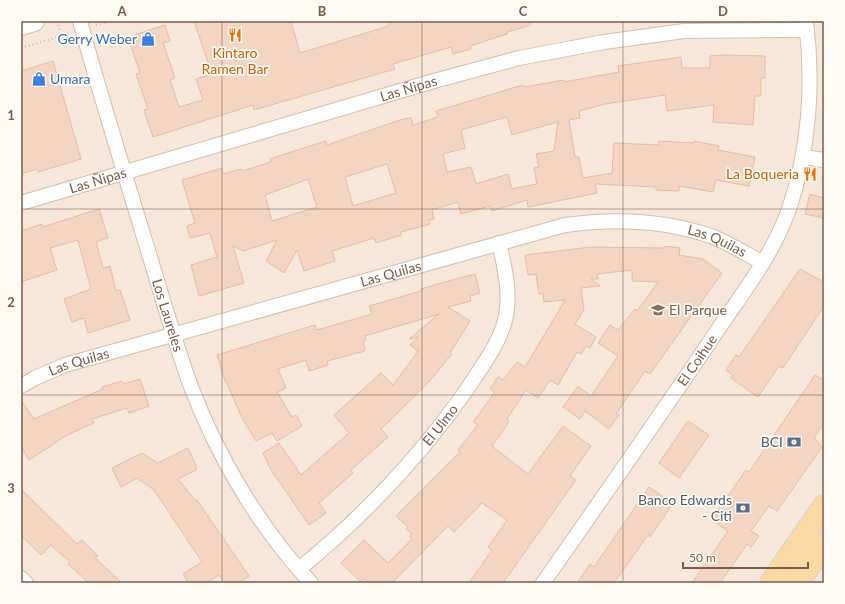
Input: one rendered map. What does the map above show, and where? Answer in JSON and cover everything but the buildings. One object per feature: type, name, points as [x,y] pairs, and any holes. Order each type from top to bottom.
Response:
[{"type":"main road","points":[[21,25],[34,21]]},
{"type":"main road","points":[[772,583],[824,506]]},
{"type":"main road","points":[[798,583],[824,544]]},
{"type":"street","name":"Los Laureles","points":[[81,25],[173,333],[191,385],[211,432],[251,504],[274,538],[312,583]]},
{"type":"street","name":"Las Ñipas","points":[[21,203],[519,58],[604,42],[684,31],[806,26]]},
{"type":"street","name":"El Coihue","points":[[543,583],[646,436],[763,263],[785,220],[804,157],[809,92],[806,26]]},
{"type":"street","points":[[804,157],[824,160]]},
{"type":"street","name":"Las Quilas","points":[[21,386],[65,365],[173,333],[565,225],[618,221],[676,226],[712,237],[763,263]]},
{"type":"street","name":"El Ulmo","points":[[299,569],[351,523],[399,474],[453,409],[497,342],[504,322],[507,301],[505,272],[499,243]]},
{"type":"street","points":[[21,578],[26,583]]},
{"type":"path","points":[[57,21],[62,36]]},
{"type":"path","points":[[21,48],[62,36],[81,25],[110,21]]},
{"type":"shaded area","points":[[21,21],[824,21],[824,583],[21,583]]},
{"type":"place","name":"Kintaro Ramen Bar","points":[[235,35]]},
{"type":"place","name":"Gerry Weber","points":[[148,39]]},
{"type":"place","name":"Umara","points":[[39,79]]},
{"type":"place","name":"La Boqueria","points":[[810,174]]},
{"type":"place","name":"El Parque","points":[[658,310]]},
{"type":"place","name":"BCI","points":[[794,442]]},
{"type":"place","name":"Banco Edwards - Citi","points":[[743,508]]}]
